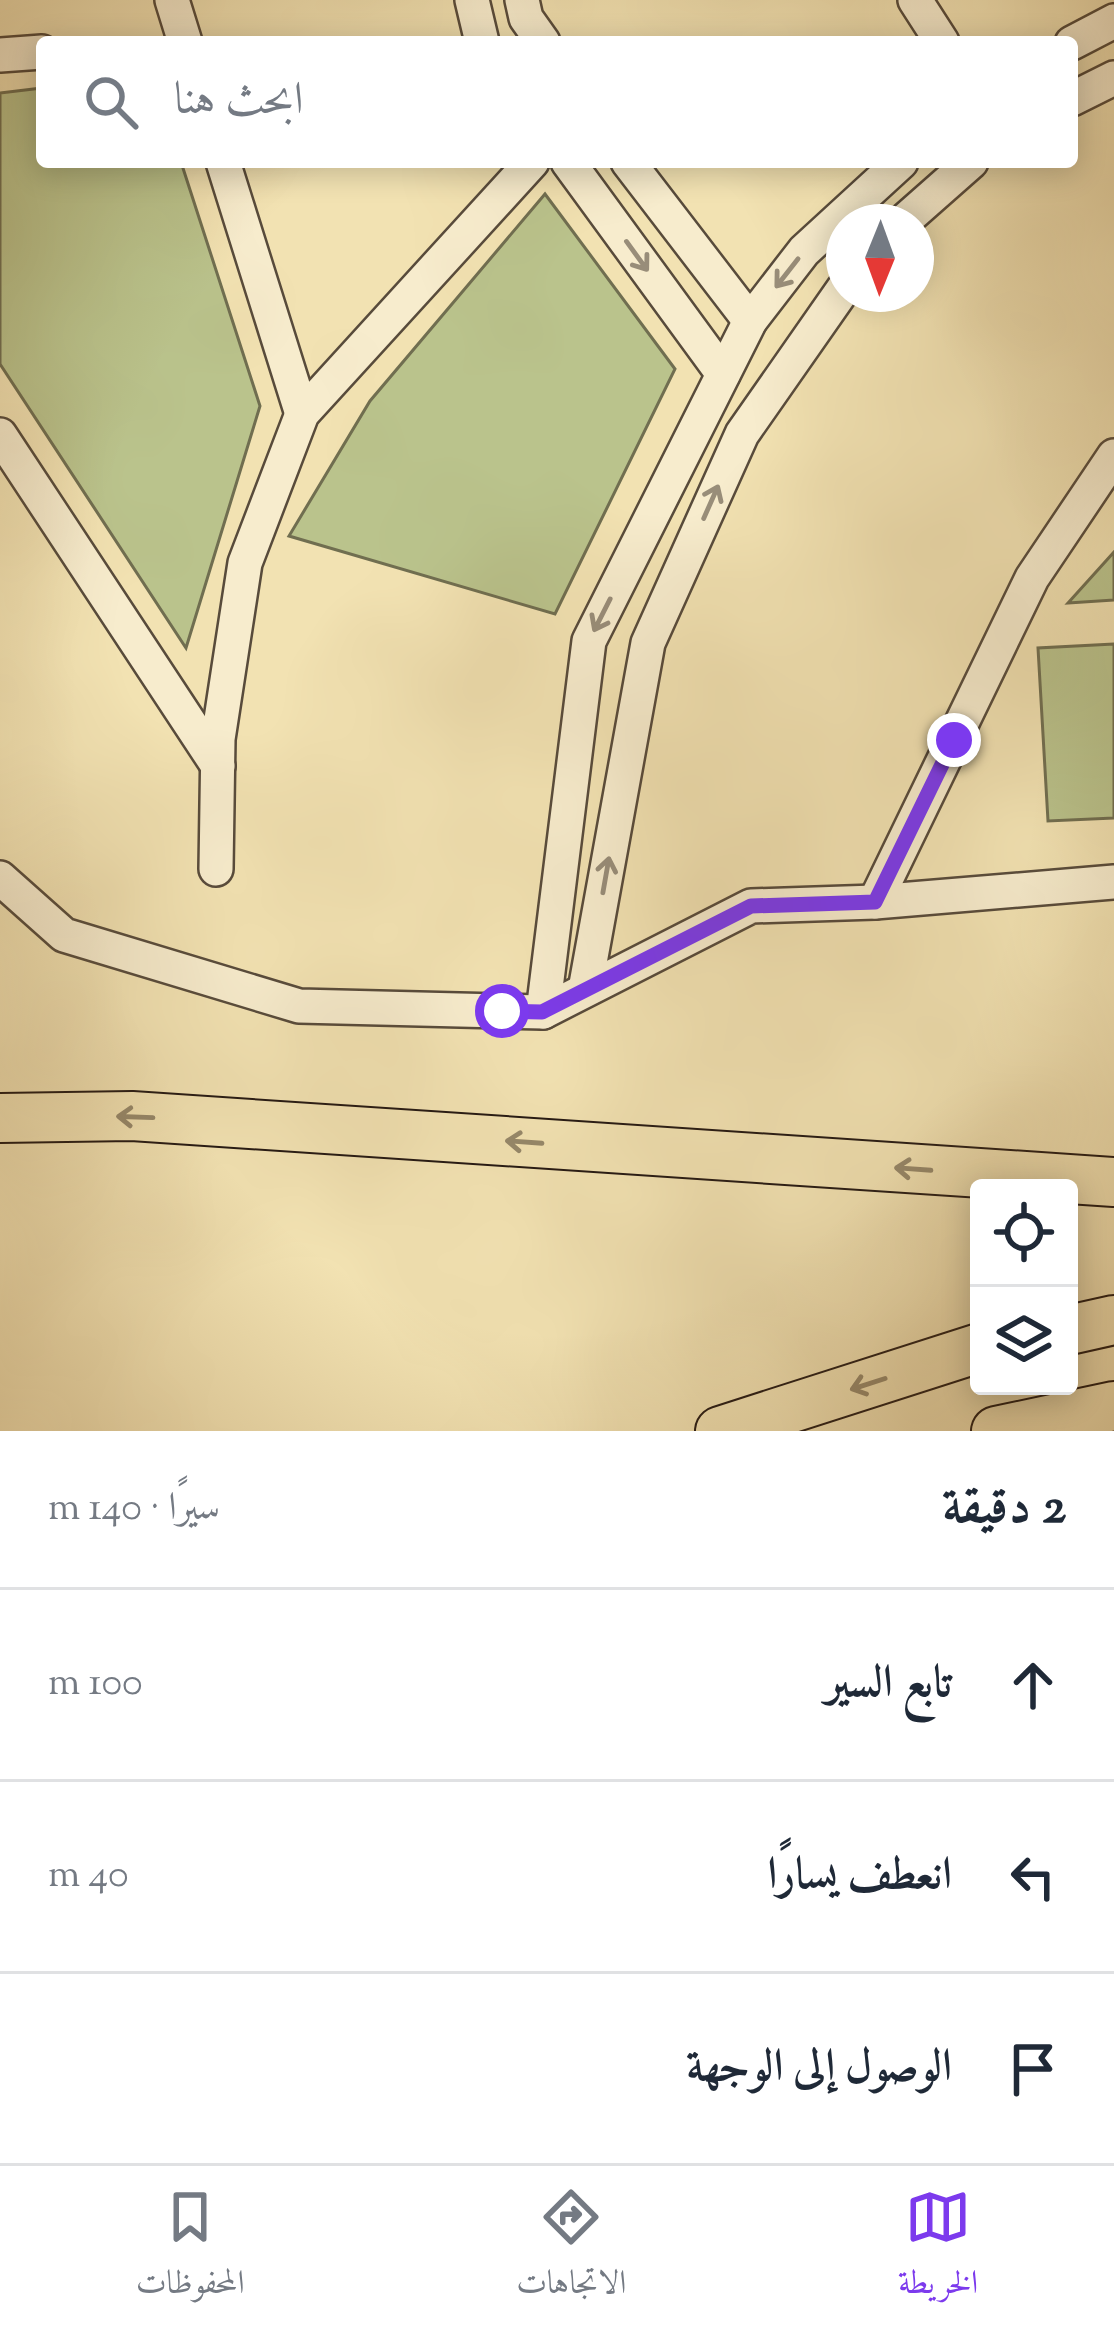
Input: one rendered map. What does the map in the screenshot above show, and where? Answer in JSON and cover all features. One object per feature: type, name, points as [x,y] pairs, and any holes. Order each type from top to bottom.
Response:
[{"type":"highway","points":[[0,1118],[132,1116],[1114,1182]]},
{"type":"highway","points":[[1078,1328],[1114,1320]]},
{"type":"highway","points":[[720,1431],[970,1351]]},
{"type":"highway","points":[[996,1431],[1114,1406]]},
{"type":"street","points":[[172,0],[176,36]]},
{"type":"street","points":[[472,0],[481,36]]},
{"type":"street","points":[[521,0],[538,36]]},
{"type":"street","points":[[915,0],[938,36]]},
{"type":"street","points":[[1078,40],[1114,21]]},
{"type":"street","points":[[0,56],[36,53]]},
{"type":"street","points":[[1078,96],[1114,79]]},
{"type":"street","points":[[225,168],[302,414]]},
{"type":"street","points":[[216,869],[218,739],[245,563],[302,414],[527,168]]},
{"type":"street","points":[[572,168],[724,374]]},
{"type":"street","points":[[633,168],[750,321]]},
{"type":"street","points":[[542,1012],[590,641],[750,321],[804,251],[894,168]]},
{"type":"street","points":[[923,204],[964,168]]},
{"type":"street","points":[[585,990],[648,643],[742,434],[827,312]]},
{"type":"street","points":[[0,435],[218,766]]},
{"type":"street","points":[[875,902],[1032,578],[1114,456]]},
{"type":"street","points":[[0,878],[64,935],[299,1006],[542,1012],[751,906],[875,902],[1114,882]]},
{"type":"green space","points":[[36,89],[36,168],[183,168],[260,406],[186,648],[0,364],[0,93]]},
{"type":"green space","points":[[545,194],[675,369],[555,614],[289,536],[370,401]]},
{"type":"green space","points":[[1114,552],[1114,600],[1068,603]]},
{"type":"green space","points":[[1114,644],[1114,818],[1048,821],[1038,648]]},
{"type":"route","points":[[502,1011],[542,1012],[751,906],[875,902],[954,740]]}]
